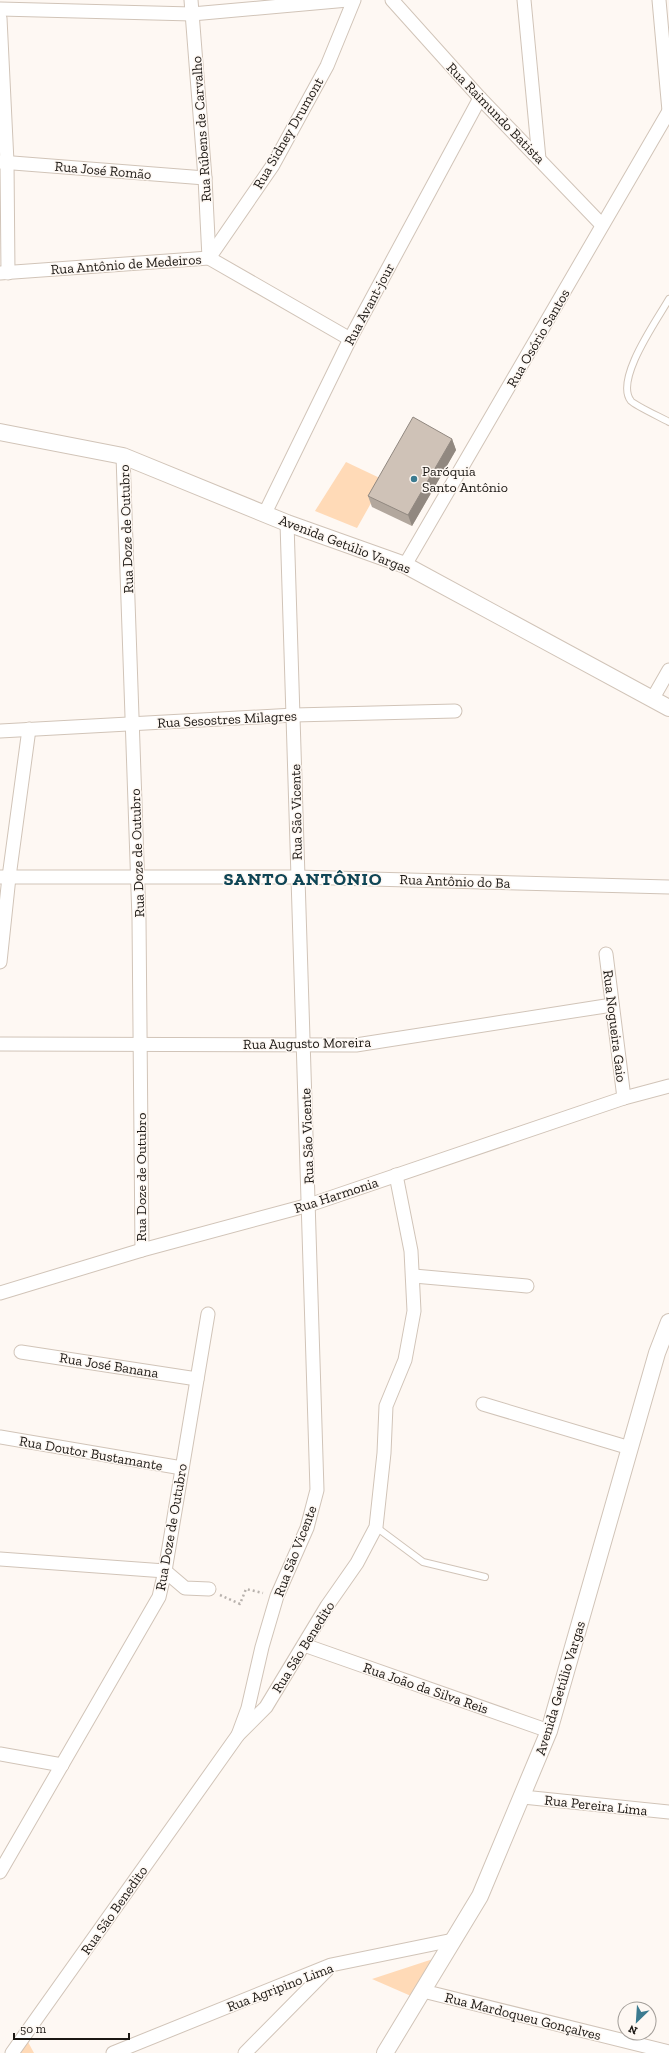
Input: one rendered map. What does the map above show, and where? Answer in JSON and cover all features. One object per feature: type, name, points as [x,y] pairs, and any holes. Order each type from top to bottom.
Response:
[{"type":"street","name":"Rua Rúbens de Carvalho","points":[[191,0],[205,178],[209,258]]},
{"type":"street","points":[[0,9],[192,14],[348,0]]},
{"type":"street","name":"Rua Sidney Drumont","points":[[209,258],[273,165],[327,66],[354,0]]},
{"type":"street","name":"Rua Raimundo Batista","points":[[392,0],[480,98],[602,225]]},
{"type":"street","points":[[524,0],[539,159]]},
{"type":"street","points":[[659,0],[669,111]]},
{"type":"street","points":[[0,18],[4,162],[4,273]]},
{"type":"street","name":"Rua Avant-jour","points":[[265,513],[350,339],[480,98]]},
{"type":"street","name":"Rua Osório Santos","points":[[405,565],[669,111]]},
{"type":"street","name":"Rua José Romão","points":[[4,162],[205,178]]},
{"type":"street","name":"Rua Antônio de Medeiros","points":[[4,273],[209,258],[350,339]]},
{"type":"street","name":"Avenida Getúlio Vargas","points":[[0,432],[123,456],[287,523],[405,565],[669,708]]},
{"type":"street","name":"Rua Doze de Outubro","points":[[123,456],[138,876],[142,1250]]},
{"type":"street","name":"Rua São Vicente","points":[[238,1735],[248,1708],[262,1647],[277,1596],[307,1528],[318,1490],[304,1045],[297,877],[294,715],[287,523]]},
{"type":"street","points":[[653,698],[669,670]]},
{"type":"street","name":"Rua Sesostres Milagres","points":[[0,731],[294,715],[455,711]]},
{"type":"street","points":[[0,962],[4,877],[29,730]]},
{"type":"street","name":"Rua Antônio do Ba","points":[[4,877],[297,877],[669,887]]},
{"type":"street","name":"Rua Nogueira Gaio","points":[[606,954],[624,1098]]},
{"type":"street","name":"Rua Augusto Moreira","points":[[0,1044],[356,1045],[612,1005]]},
{"type":"street","name":"Rua Harmonia","points":[[0,1293],[142,1250],[309,1204],[624,1098],[669,1086]]},
{"type":"street","name":"Rua São Benedito","points":[[12,2053],[238,1735],[266,1707],[327,1606],[358,1563],[376,1527],[384,1453],[386,1406],[405,1360],[414,1310],[414,1276],[411,1251],[396,1175]]},
{"type":"street","points":[[414,1276],[527,1286]]},
{"type":"street","name":"Rua Doze de Outubro","points":[[0,1872],[159,1597],[165,1571],[208,1314]]},
{"type":"street","name":"Avenida Getúlio Vargas","points":[[386,2053],[480,1896],[523,1797],[549,1731],[657,1353],[669,1322]]},
{"type":"street","name":"Rua José Banana","points":[[21,1352],[197,1379]]},
{"type":"street","points":[[483,1404],[630,1448]]},
{"type":"street","name":"Rua Doutor Bustamante","points":[[0,1437],[182,1468]]},
{"type":"street","points":[[0,1559],[165,1571],[184,1588],[209,1589]]},
{"type":"street","name":"Rua João da Silva Reis","points":[[304,1645],[549,1731]]},
{"type":"street","points":[[0,1754],[62,1765]]},
{"type":"street","name":"Rua Pereira Lima","points":[[523,1797],[669,1812]]},
{"type":"street","name":"Rua Agripino Lima","points":[[113,2053],[331,1966],[453,1940]]},
{"type":"street","points":[[245,2053],[331,1966]]},
{"type":"street","name":"Rua Mardoqueu Gonçalves","points":[[423,1991],[669,2052]]},
{"type":"lane","points":[[669,299],[630,370],[626,389],[632,402],[669,422]]},
{"type":"lane","points":[[376,1527],[423,1562],[485,1577]]},
{"type":"path","points":[[209,1589],[240,1604],[246,1589],[277,1596]]},
{"type":"shaded area","points":[[346,462],[384,480],[357,528],[315,511]]},
{"type":"shaded area","points":[[433,1959],[411,1996],[372,1979]]},
{"type":"shaded area","points":[[28,2042],[34,2053],[20,2053]]},
{"type":"building","name":"Paróquia Santo Antônio","points":[[413,417],[452,439],[408,515],[368,496]]},
{"type":"place","name":"Paróquia Santo Antônio","points":[[414,479]]},
{"type":"district","name":"SANTO ANTÔNIO","points":[[303,879]]}]
